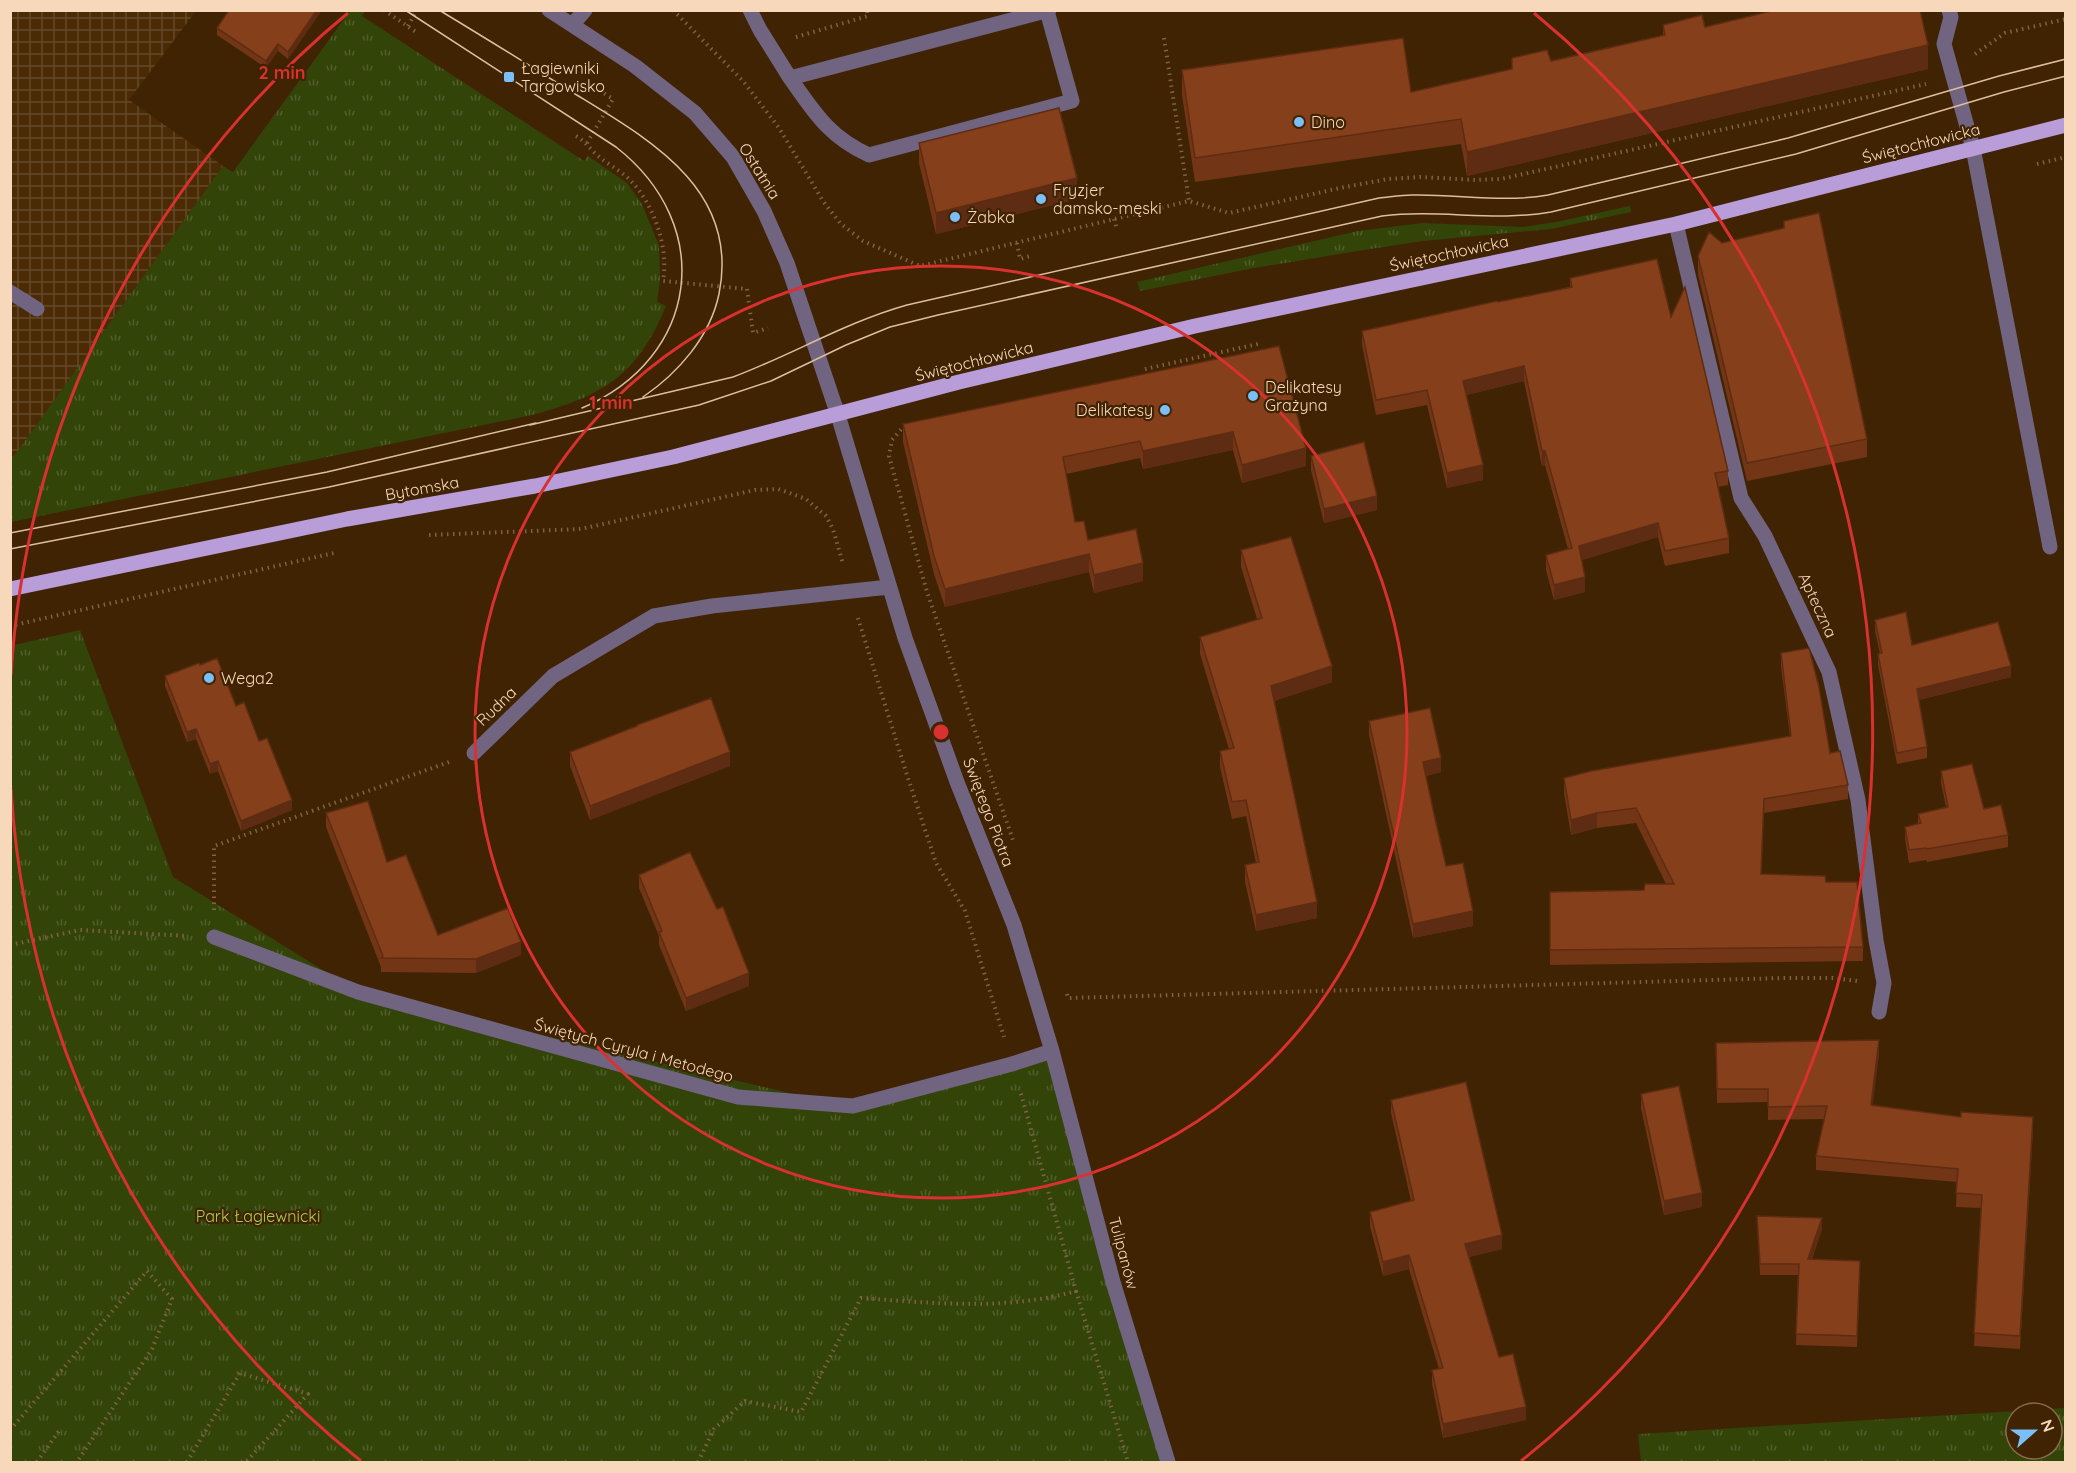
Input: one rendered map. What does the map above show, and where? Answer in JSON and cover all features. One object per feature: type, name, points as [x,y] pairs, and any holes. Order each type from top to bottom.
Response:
[{"type":"main road","name":"Świętochłowicka","points":[[838,414],[959,382],[1195,326],[1676,224],[2066,124]]},
{"type":"main road","name":"Bytomska","points":[[10,589],[347,519],[535,486],[663,459],[838,414]]},
{"type":"street","name":"Ostatnia","points":[[549,10],[635,66],[695,113],[733,157],[764,211],[787,263],[838,414]]},
{"type":"street","points":[[573,24],[585,10]]},
{"type":"street","points":[[750,10],[790,78],[819,120],[848,146],[868,155],[1072,101],[1048,11],[790,78]]},
{"type":"street","points":[[1949,10],[1950,17],[1944,44],[1972,148],[2050,547]]},
{"type":"street","name":"Apteczna","points":[[1676,224],[1741,498],[1765,536],[1829,672],[1858,800],[1884,983],[1879,1012]]},
{"type":"street","points":[[10,292],[37,309]]},
{"type":"street","name":"Świętego Piotra","points":[[838,414],[905,638],[957,782],[1014,925],[1052,1051]]},
{"type":"street","name":"Rudna","points":[[474,753],[553,676],[654,616],[712,606],[889,587]]},
{"type":"street","name":"Świętych Cyryla i Metodego","points":[[213,937],[358,992],[738,1097],[853,1106],[1012,1064],[1052,1051]]},
{"type":"street","name":"Tulipanów","points":[[1052,1051],[1113,1282],[1168,1462]]},
{"type":"path","points":[[384,10],[416,32]]},
{"type":"path","points":[[408,26],[417,10]]},
{"type":"path","points":[[673,10],[743,81],[779,128],[823,201],[840,223],[863,241],[920,266],[1189,201],[1228,213],[1389,179],[1501,178],[1935,82],[2005,33],[2066,19]]},
{"type":"path","points":[[811,10],[816,10]]},
{"type":"path","points":[[790,39],[868,16],[867,10]]},
{"type":"path","points":[[1164,38],[1189,201]]},
{"type":"path","points":[[587,143],[613,99],[602,92]]},
{"type":"path","points":[[576,135],[631,181],[646,202],[658,227],[666,266],[663,281],[747,289],[753,333],[768,328]]},
{"type":"path","points":[[1114,219],[1117,229]]},
{"type":"path","points":[[1017,243],[1020,259],[1030,256]]},
{"type":"path","points":[[906,424],[892,440],[889,456],[927,592],[1015,846]]},
{"type":"path","points":[[421,536],[581,529],[755,490],[778,489],[806,500],[826,516],[833,529],[850,591],[936,863],[965,910],[1128,1462]]},
{"type":"path","points":[[10,626],[340,552]]},
{"type":"path","points":[[10,945],[80,930],[213,937],[214,846],[474,753]]},
{"type":"path","points":[[1065,988],[1068,998],[1784,978],[1833,978],[1884,983]]},
{"type":"path","points":[[10,1430],[147,1271],[172,1299],[152,1349],[78,1462]]},
{"type":"path","points":[[698,1462],[714,1429],[745,1401],[801,1412],[861,1298],[958,1305],[1052,1298],[1076,1291]]},
{"type":"path","points":[[187,1462],[240,1373],[308,1394],[246,1462]]},
{"type":"path","points":[[37,1462],[59,1431]]},
{"type":"shaded area","points":[[10,11],[196,11],[129,100],[223,166],[14,456],[11,457]]},
{"type":"green space","points":[[350,11],[365,11],[362,16],[584,161],[588,156],[627,183],[642,204],[659,246],[660,279],[657,302],[666,306],[643,350],[615,380],[598,391],[557,408],[532,415],[11,522],[11,457],[14,456],[223,166],[233,172]]},
{"type":"green space","points":[[1630,206],[1631,212],[1551,229],[1423,241],[1254,268],[1140,291],[1137,282],[1358,231],[1422,223],[1523,227]]},
{"type":"green space","name":"Park Łagiewnicki","points":[[80,630],[173,877],[358,992],[832,1103],[1052,1051],[1168,1462],[11,1462],[10,646]]},
{"type":"green space","points":[[2065,1408],[2065,1462],[1641,1462],[1638,1434],[2004,1412],[2004,1461],[2064,1461]]},
{"type":"building","points":[[229,10],[317,10],[288,52],[278,44],[266,61],[217,28]]},
{"type":"building","points":[[1775,10],[1920,10],[1928,45],[1467,152],[1461,119],[1195,158],[1182,70],[1403,38],[1411,92],[1512,69],[1512,58],[1547,50],[1551,61],[1665,35],[1663,25],[1702,15],[1705,27]]},
{"type":"building","points":[[1059,108],[1077,178],[936,213],[919,143]]},
{"type":"building","points":[[1819,213],[1867,439],[1747,463],[1698,256],[1709,232],[1722,243],[1784,228],[1784,221]]},
{"type":"building","points":[[1657,259],[1671,317],[1685,287],[1728,471],[1715,473],[1729,538],[1665,551],[1658,523],[1579,546],[1585,577],[1554,585],[1546,555],[1572,548],[1545,451],[1542,451],[1524,366],[1463,381],[1483,465],[1447,473],[1427,390],[1376,400],[1362,331],[1572,287],[1570,278]]},
{"type":"building","points":[[1279,346],[1306,448],[1242,465],[1233,432],[1143,451],[1140,441],[1063,457],[1075,522],[1084,521],[1088,540],[1136,529],[1143,563],[1094,575],[1089,554],[945,589],[934,556],[903,424]]},
{"type":"building","points":[[1364,442],[1377,496],[1324,509],[1311,456]]},
{"type":"building","points":[[1291,537],[1332,666],[1271,686],[1317,902],[1256,915],[1245,865],[1259,862],[1246,800],[1232,802],[1220,751],[1234,748],[1200,637],[1262,618],[1241,550]]},
{"type":"building","points":[[1906,612],[1912,645],[1998,622],[2011,666],[1917,689],[1927,747],[1897,753],[1878,654],[1882,653],[1875,620]]},
{"type":"building","points":[[1809,648],[1819,687],[1830,753],[1840,751],[1848,785],[1764,799],[1761,874],[1825,876],[1826,882],[1857,882],[1863,947],[1550,950],[1550,892],[1644,890],[1645,884],[1674,884],[1636,808],[1597,813],[1571,820],[1564,778],[1591,771],[1791,736],[1781,653]]},
{"type":"building","points":[[217,658],[236,706],[244,702],[259,741],[267,738],[292,800],[241,821],[218,761],[210,764],[196,729],[187,732],[165,676]]},
{"type":"building","points":[[711,698],[730,752],[590,806],[570,752]]},
{"type":"building","points":[[1430,708],[1441,758],[1423,762],[1434,814],[1446,866],[1463,863],[1473,911],[1413,924],[1369,721]]},
{"type":"building","points":[[1972,764],[1984,809],[2001,805],[2008,835],[1909,850],[1905,827],[1921,823],[1918,814],[1948,807],[1941,771]]},
{"type":"building","points":[[368,801],[387,862],[406,855],[438,935],[508,908],[521,942],[476,959],[381,958],[383,956],[326,813]]},
{"type":"building","points":[[690,852],[717,909],[723,907],[749,973],[686,998],[639,875]]},
{"type":"building","points":[[1879,1040],[1871,1105],[1961,1117],[1961,1112],[2033,1117],[2020,1336],[1974,1333],[1982,1195],[1956,1193],[1958,1169],[1816,1156],[1827,1106],[1768,1107],[1768,1089],[1717,1089],[1716,1043]]},
{"type":"building","points":[[1466,1082],[1502,1235],[1465,1244],[1499,1357],[1513,1354],[1526,1407],[1443,1424],[1432,1370],[1443,1368],[1409,1255],[1383,1262],[1370,1212],[1414,1200],[1391,1100]]},
{"type":"building","points":[[1679,1086],[1702,1193],[1664,1201],[1641,1094]]},
{"type":"building","points":[[1757,1216],[1822,1218],[1808,1259],[1860,1261],[1857,1336],[1796,1334],[1799,1264],[1760,1264]]},
{"type":"tram line","points":[[405,10],[616,147],[648,179],[670,214],[680,251],[681,288],[671,324],[651,357],[621,386],[582,408]]},
{"type":"tram line","points":[[439,10],[626,126],[680,169],[701,194],[715,223],[722,256],[719,294],[715,310],[691,353],[668,377],[643,397]]},
{"type":"tram line","points":[[530,425],[733,377],[862,320],[907,305],[1379,198],[1412,195],[1497,198],[1548,195],[1788,138],[1999,76],[2066,59]]},
{"type":"tram line","points":[[10,549],[329,487],[699,405],[771,381],[890,327],[938,315],[1382,216],[1403,214],[1509,216],[1551,212],[1796,154],[2004,92],[2066,76]]},
{"type":"tram line","points":[[10,533],[327,472],[536,423]]},
{"type":"place","name":"Łagiewniki Targowisko","points":[[509,77]]},
{"type":"place","name":"Dino","points":[[1299,122]]},
{"type":"place","name":"Fryzjer damsko-męski","points":[[1041,199]]},
{"type":"place","name":"Żabka","points":[[955,217]]},
{"type":"place","name":"Delikatesy Grażyna","points":[[1253,396]]},
{"type":"place","name":"Delikatesy","points":[[1165,410]]},
{"type":"place","name":"Wega2","points":[[209,678]]}]
